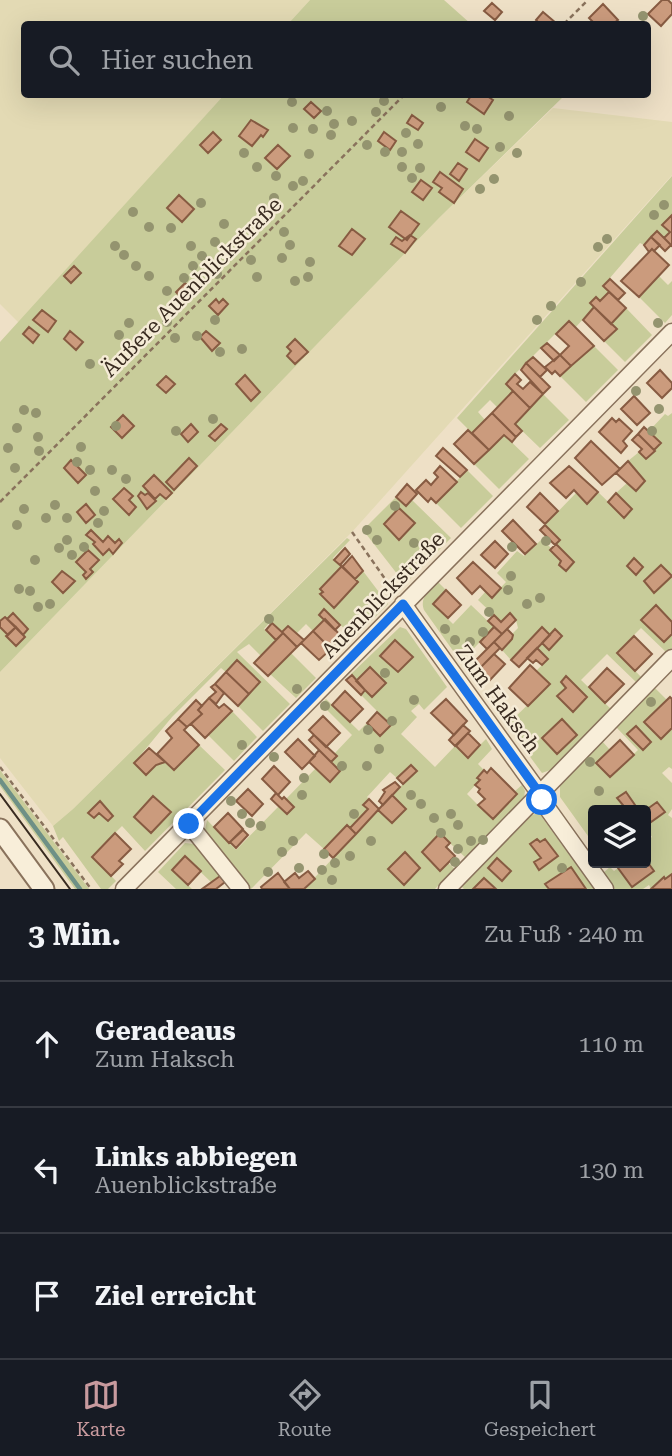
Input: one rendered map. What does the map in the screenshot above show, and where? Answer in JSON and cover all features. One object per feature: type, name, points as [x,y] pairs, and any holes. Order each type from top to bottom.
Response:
[{"type":"street","name":"Auenblickstraße","points":[[124,889],[672,332]]},
{"type":"street","name":"Zum Haksch","points":[[403,604],[605,889]]},
{"type":"street","points":[[447,889],[672,658]]},
{"type":"street","points":[[189,824],[241,889]]},
{"type":"street","points":[[0,829],[44,889]]},
{"type":"path","points":[[568,21],[588,0]]},
{"type":"path","name":"Äußere Auenblickstraße","points":[[0,502],[401,98]]},
{"type":"path","points":[[352,532],[403,604]]},
{"type":"path","points":[[0,766],[91,889]]},
{"type":"shaded area","points":[[0,0],[310,0],[291,21],[21,21],[21,98],[221,98],[19,323],[0,304]]},
{"type":"shaded area","points":[[553,108],[672,122],[672,175],[352,532],[53,826],[0,758],[0,672],[439,218]]},
{"type":"green space","points":[[310,0],[444,0],[468,21],[291,21]]},
{"type":"green space","points":[[221,98],[562,98],[439,218],[0,672],[0,342]]},
{"type":"green space","points":[[672,176],[672,215],[662,225],[670,232],[664,238],[657,232],[644,245],[640,243],[603,286],[609,292],[600,301],[596,297],[591,303],[594,307],[575,328],[568,321],[506,383],[513,391],[497,407],[490,400],[478,412],[485,420],[472,433],[457,418]]},
{"type":"green space","points":[[659,276],[668,285],[672,281],[672,315],[665,323],[639,297]]},
{"type":"green space","points":[[626,308],[652,335],[625,362],[604,341],[616,329],[611,324]]},
{"type":"green space","points":[[594,346],[618,370],[586,402],[560,376]]},
{"type":"green space","points":[[543,394],[569,420],[540,448],[515,424]]},
{"type":"green space","points":[[672,413],[672,648],[667,653],[641,628],[617,652],[642,678],[637,683],[607,654],[581,680],[611,709],[553,769],[542,773],[517,739],[524,730],[519,725],[513,731],[508,724],[549,684],[536,671],[548,659],[537,648],[542,643],[549,650],[562,636],[555,629],[550,634],[542,628],[511,660],[502,650],[518,628],[516,620],[510,613],[501,622],[478,600],[486,591],[492,597],[506,582],[497,573],[517,551],[524,556],[542,539],[561,561],[559,565],[565,571],[574,562],[556,544],[560,539],[545,525],[576,493],[587,503],[598,492],[624,517],[632,509],[616,493],[627,483],[636,491],[645,481],[628,461],[639,452],[646,459],[661,443],[649,431],[665,414],[668,416]],"holes":[[[566,676],[587,697],[573,712],[558,697],[566,687],[561,682]]]},
{"type":"green space","points":[[504,435],[529,459],[499,489],[474,464]]},
{"type":"green space","points":[[467,470],[493,496],[461,528],[436,503]]},
{"type":"green space","points":[[396,497],[406,506],[412,500],[451,538],[405,584],[363,530]]},
{"type":"green space","points":[[347,538],[350,540],[333,558],[341,567],[320,589],[323,592],[321,595],[335,607],[358,582],[354,579],[363,571],[388,604],[354,638],[324,609],[319,615],[324,619],[313,631],[306,624],[296,634],[288,626],[282,632],[271,621],[264,629],[276,640],[261,656],[249,644],[237,652],[290,704],[263,731],[238,706],[260,682],[237,661],[226,672],[221,668],[172,717],[134,763],[146,774],[156,765],[165,762],[174,770],[199,745],[225,770],[145,851],[122,826],[92,856],[116,881],[108,889],[101,889],[63,837],[59,841],[53,826]]},
{"type":"green space","points":[[438,582],[446,590],[433,604],[453,624],[471,605],[494,627],[461,662],[424,610],[424,598]]},
{"type":"green space","points":[[400,627],[406,629],[447,687],[424,710],[419,704],[411,711],[417,717],[401,734],[435,767],[455,746],[468,757],[486,739],[492,749],[478,764],[484,770],[477,777],[480,780],[467,794],[492,819],[517,794],[515,791],[522,785],[524,798],[466,858],[440,834],[422,852],[440,871],[448,863],[455,869],[435,889],[304,889],[378,810],[392,823],[392,795],[416,771],[411,765],[397,778],[390,772],[367,797],[369,799],[364,805],[368,809],[350,828],[347,826],[324,849],[306,833],[251,889],[208,836],[205,830],[207,820],[236,850],[279,806],[287,814],[294,807],[286,799],[316,768],[330,781],[340,772],[331,762],[337,756],[335,753],[352,735],[321,704],[326,699],[359,731],[367,723],[381,736],[391,725],[361,695],[365,690],[373,697],[386,683],[370,667],[356,680],[351,674]]},
{"type":"green space","points":[[291,653],[316,678],[296,698],[270,674]]},
{"type":"green space","points":[[655,688],[667,700],[672,728],[672,769],[669,767],[662,773],[672,783],[672,809],[668,815],[672,818],[672,874],[651,889],[649,885],[643,889],[615,889],[603,873],[609,868],[614,871],[618,868],[632,887],[653,871],[651,822],[657,802],[651,806],[635,805],[626,793],[618,799],[622,805],[588,805],[588,836],[560,797],[560,785],[602,741],[610,750],[597,763],[610,777],[638,750],[616,727]]},
{"type":"green space","points":[[232,711],[257,737],[234,761],[208,735]]},
{"type":"green space","points":[[0,770],[89,889],[75,889],[0,786]]},
{"type":"green space","points":[[539,813],[594,889],[495,889],[484,878],[473,889],[464,889],[461,886],[532,815]]},
{"type":"green space","points":[[185,843],[194,844],[220,876],[212,883],[185,857],[172,870],[192,889],[176,889],[158,872]]},
{"type":"building","points":[[662,0],[668,0],[672,4],[672,14],[661,26],[648,14]]},
{"type":"building","points":[[492,3],[502,12],[495,20],[484,11]]},
{"type":"building","points":[[603,4],[618,20],[592,21],[589,18]]},
{"type":"building","points":[[543,12],[554,21],[537,21]]},
{"type":"building","points":[[470,98],[493,100],[484,114],[467,102]]},
{"type":"building","points":[[311,102],[321,111],[314,118],[304,109]]},
{"type":"building","points":[[412,115],[423,123],[418,130],[407,123]]},
{"type":"building","points":[[251,120],[268,130],[252,146],[239,136]]},
{"type":"building","points":[[213,132],[221,140],[208,153],[200,145]]},
{"type":"building","points":[[384,132],[396,141],[390,150],[378,141]]},
{"type":"building","points":[[475,139],[488,148],[479,161],[466,152]]},
{"type":"building","points":[[278,145],[290,156],[277,169],[265,158]]},
{"type":"building","points":[[458,163],[467,169],[459,181],[450,174]]},
{"type":"building","points":[[440,172],[463,189],[454,203],[439,192],[442,188],[433,182]]},
{"type":"building","points":[[421,180],[432,188],[423,200],[412,192]]},
{"type":"building","points":[[179,195],[194,209],[182,222],[167,208]]},
{"type":"building","points":[[401,211],[419,224],[407,240],[389,227]]},
{"type":"building","points":[[672,215],[672,246],[664,238],[670,232],[662,225]]},
{"type":"building","points":[[352,229],[365,239],[352,255],[339,246]]},
{"type":"building","points":[[657,231],[671,245],[665,251],[651,237]]},
{"type":"building","points":[[410,235],[416,239],[405,253],[391,244],[396,237],[402,241]]},
{"type":"building","points":[[651,237],[660,245],[649,252],[644,245]]},
{"type":"building","points":[[652,249],[669,265],[639,297],[621,281]]},
{"type":"building","points":[[74,266],[81,273],[71,283],[64,276]]},
{"type":"building","points":[[610,279],[625,293],[618,300],[603,286]]},
{"type":"building","points":[[185,283],[193,290],[183,300],[176,292]]},
{"type":"building","points":[[609,292],[626,308],[611,324],[590,303],[596,297],[600,301]]},
{"type":"building","points":[[216,299],[219,303],[223,299],[228,304],[218,315],[209,306]]},
{"type":"building","points":[[594,307],[617,329],[604,341],[583,320]]},
{"type":"building","points":[[42,310],[56,321],[48,332],[33,320]]},
{"type":"building","points":[[569,321],[594,346],[571,366],[560,355],[569,346],[556,334]]},
{"type":"building","points":[[29,327],[39,335],[33,343],[23,334]]},
{"type":"building","points":[[70,331],[83,342],[76,350],[64,339]]},
{"type":"building","points":[[206,331],[220,343],[212,351],[200,337]]},
{"type":"building","points":[[295,339],[308,352],[295,364],[287,356],[291,351],[287,347]]},
{"type":"building","points":[[547,343],[560,355],[554,361],[541,348]]},
{"type":"building","points":[[560,355],[571,366],[560,376],[555,371],[552,374],[545,367]]},
{"type":"building","points":[[533,357],[547,370],[540,377],[526,363]]},
{"type":"building","points":[[526,363],[550,387],[543,394],[521,370]]},
{"type":"building","points":[[660,370],[672,383],[672,388],[662,398],[647,383]]},
{"type":"building","points":[[515,374],[521,380],[517,384],[523,389],[530,382],[543,394],[530,408],[506,384]]},
{"type":"building","points":[[245,375],[260,392],[251,401],[236,384]]},
{"type":"building","points":[[166,376],[175,384],[166,393],[157,385]]},
{"type":"building","points":[[513,391],[530,408],[515,424],[522,431],[516,437],[492,413]]},
{"type":"building","points":[[634,396],[650,413],[637,425],[621,409]]},
{"type":"building","points":[[492,413],[516,437],[512,442],[504,435],[489,450],[472,433]]},
{"type":"building","points":[[123,415],[134,426],[122,438],[111,427]]},
{"type":"building","points":[[612,418],[616,422],[619,419],[632,431],[623,441],[627,446],[621,453],[599,432]]},
{"type":"building","points":[[191,424],[198,432],[188,442],[181,434]]},
{"type":"building","points":[[221,424],[227,429],[215,441],[209,436]]},
{"type":"building","points":[[644,427],[661,443],[654,450],[638,434]]},
{"type":"building","points":[[468,430],[489,450],[474,464],[454,444]]},
{"type":"building","points":[[638,434],[655,451],[646,459],[639,452],[642,449],[632,440]]},
{"type":"building","points":[[591,441],[620,469],[602,485],[575,458]]},
{"type":"building","points":[[443,448],[467,470],[460,477],[436,456]]},
{"type":"building","points":[[189,458],[197,466],[174,490],[166,482]]},
{"type":"building","points":[[71,460],[86,475],[78,483],[64,468]]},
{"type":"building","points":[[628,461],[645,481],[636,491],[616,473]]},
{"type":"building","points":[[440,466],[457,482],[436,503],[431,498],[428,502],[416,490],[426,480],[431,485],[438,477],[434,473]]},
{"type":"building","points":[[569,466],[598,492],[587,504],[574,490],[566,498],[550,483]]},
{"type":"building","points":[[154,475],[172,493],[166,499],[160,494],[155,499],[143,486]]},
{"type":"building","points":[[407,484],[417,494],[406,506],[396,497]]},
{"type":"building","points":[[124,488],[133,496],[129,500],[136,507],[129,515],[113,499]]},
{"type":"building","points":[[141,492],[145,495],[148,493],[156,501],[147,509],[138,496]]},
{"type":"building","points":[[540,493],[558,511],[545,524],[527,507]]},
{"type":"building","points":[[616,493],[632,509],[624,518],[608,502]]},
{"type":"building","points":[[86,504],[95,515],[86,523],[77,512]]},
{"type":"building","points":[[399,508],[415,523],[399,540],[384,524]]},
{"type":"building","points":[[513,520],[536,544],[525,554],[502,531]]},
{"type":"building","points":[[545,525],[560,540],[555,545],[540,530]]},
{"type":"building","points":[[91,530],[103,542],[108,536],[115,543],[119,539],[122,543],[113,554],[109,549],[103,555],[93,544],[95,542],[86,535]]},
{"type":"building","points":[[495,541],[508,554],[495,568],[481,555]]},
{"type":"building","points":[[556,544],[574,562],[566,571],[550,550]]},
{"type":"building","points":[[345,548],[350,554],[340,565],[334,560]]},
{"type":"building","points":[[88,550],[99,560],[90,569],[93,572],[86,579],[83,575],[86,572],[76,562]]},
{"type":"building","points":[[352,556],[363,571],[355,579],[342,567]]},
{"type":"building","points":[[634,558],[643,567],[636,575],[627,566]]},
{"type":"building","points":[[473,562],[501,588],[492,598],[480,586],[472,594],[457,578]]},
{"type":"building","points":[[661,565],[672,576],[654,593],[644,581]]},
{"type":"building","points":[[342,566],[358,582],[334,608],[320,594],[323,592],[320,589]]},
{"type":"building","points":[[62,571],[75,581],[63,593],[52,582]]},
{"type":"building","points":[[446,590],[461,605],[448,618],[433,604]]},
{"type":"building","points":[[656,605],[672,622],[672,634],[664,642],[641,620]]},
{"type":"building","points":[[324,609],[340,625],[335,630],[319,615]]},
{"type":"building","points":[[13,613],[28,629],[23,635],[7,619]]},
{"type":"building","points":[[510,613],[516,620],[502,634],[488,621],[494,615],[501,622]]},
{"type":"building","points":[[5,617],[16,627],[8,635],[0,627],[0,621]]},
{"type":"building","points":[[325,619],[342,637],[331,649],[313,631]]},
{"type":"building","points":[[272,623],[283,633],[276,640],[266,630]]},
{"type":"building","points":[[288,626],[304,640],[297,647],[282,632]]},
{"type":"building","points":[[16,627],[25,637],[16,646],[6,636]]},
{"type":"building","points":[[494,627],[502,634],[487,649],[480,642]]},
{"type":"building","points":[[542,627],[550,635],[519,667],[511,660]]},
{"type":"building","points":[[507,629],[513,635],[502,650],[494,642]]},
{"type":"building","points":[[555,629],[562,636],[549,650],[542,643]]},
{"type":"building","points":[[313,631],[331,649],[319,660],[301,643]]},
{"type":"building","points":[[283,633],[297,647],[268,676],[254,663]]},
{"type":"building","points":[[634,636],[652,654],[635,671],[617,653]]},
{"type":"building","points":[[395,640],[413,657],[398,672],[380,656]]},
{"type":"building","points":[[494,642],[500,648],[479,669],[473,663]]},
{"type":"building","points":[[537,648],[548,659],[542,665],[527,658]]},
{"type":"building","points":[[494,654],[505,664],[490,680],[479,669]]},
{"type":"building","points":[[237,660],[260,682],[249,694],[226,672]]},
{"type":"building","points":[[530,665],[550,684],[528,706],[509,688]]},
{"type":"building","points":[[370,667],[386,683],[372,697],[356,681]]},
{"type":"building","points":[[607,668],[624,684],[605,703],[589,687]]},
{"type":"building","points":[[226,672],[249,694],[238,706],[215,684]]},
{"type":"building","points":[[352,675],[365,690],[361,695],[346,680]]},
{"type":"building","points":[[566,676],[587,697],[573,712],[557,696],[566,688],[561,682]]},
{"type":"building","points":[[215,684],[224,693],[216,704],[209,698],[216,692],[211,687]]},
{"type":"building","points":[[345,691],[363,709],[350,722],[332,705]]},
{"type":"building","points":[[670,697],[672,728],[661,739],[644,722]]},
{"type":"building","points":[[209,698],[219,708],[224,704],[232,711],[205,738],[191,724],[202,714],[198,710]]},
{"type":"building","points":[[446,699],[467,721],[454,735],[431,713]]},
{"type":"building","points":[[196,700],[202,706],[198,710],[202,714],[187,727],[178,719]]},
{"type":"building","points":[[377,712],[391,725],[380,736],[367,723]]},
{"type":"building","points":[[323,716],[340,733],[326,747],[309,730]]},
{"type":"building","points":[[178,719],[187,727],[184,730],[199,745],[174,770],[157,754],[172,738],[166,731]]},
{"type":"building","points":[[562,719],[577,735],[557,754],[542,738]]},
{"type":"building","points":[[463,725],[470,731],[455,746],[449,740]]},
{"type":"building","points":[[636,726],[651,742],[643,750],[627,734]]},
{"type":"building","points":[[468,733],[480,745],[468,758],[456,746]]},
{"type":"building","points":[[314,735],[337,756],[331,762],[309,740]]},
{"type":"building","points":[[298,739],[315,756],[302,769],[285,752]]},
{"type":"building","points":[[620,740],[634,755],[610,777],[596,763]]},
{"type":"building","points":[[149,748],[165,762],[156,765],[146,775],[134,763]]},
{"type":"building","points":[[319,750],[340,771],[330,782],[309,762]]},
{"type":"building","points":[[411,765],[417,771],[403,784],[397,778]]},
{"type":"building","points":[[274,766],[290,782],[278,795],[262,779]]},
{"type":"building","points":[[491,768],[517,794],[493,819],[478,805],[485,799],[475,785],[484,770],[487,773]]},
{"type":"building","points":[[395,782],[400,787],[383,805],[379,801],[385,792],[383,790]]},
{"type":"building","points":[[248,789],[263,804],[252,816],[236,801]]},
{"type":"building","points":[[626,792],[635,805],[623,805],[617,798]]},
{"type":"building","points":[[276,793],[294,807],[287,814],[271,799]]},
{"type":"building","points":[[392,795],[406,809],[392,823],[378,810]]},
{"type":"building","points":[[153,796],[171,812],[151,833],[134,817]]},
{"type":"building","points":[[369,799],[379,809],[356,834],[350,828],[368,809],[363,805]]},
{"type":"building","points":[[100,801],[113,816],[108,821],[99,813],[94,818],[88,813]]},
{"type":"building","points":[[657,802],[665,812],[651,822],[651,806]]},
{"type":"building","points":[[228,813],[243,829],[229,843],[214,827]]},
{"type":"building","points":[[347,825],[356,834],[333,858],[324,849]]},
{"type":"building","points":[[243,830],[248,835],[236,848],[230,842]]},
{"type":"building","points":[[115,833],[131,849],[119,861],[123,864],[111,876],[92,857]]},
{"type":"building","points":[[440,833],[450,843],[446,847],[455,856],[440,871],[422,852]]},
{"type":"building","points":[[537,839],[540,842],[545,839],[558,856],[539,870],[534,862],[541,858],[530,844]]},
{"type":"building","points":[[405,852],[420,868],[404,885],[388,869]]},
{"type":"building","points":[[185,856],[201,871],[188,885],[172,870]]},
{"type":"building","points":[[497,858],[511,871],[502,881],[488,868]]},
{"type":"building","points":[[571,867],[586,889],[549,889],[545,884]]},
{"type":"building","points":[[651,867],[654,871],[632,887],[618,868]]},
{"type":"building","points":[[308,871],[315,879],[304,889],[290,889],[284,882],[295,873],[299,878]]},
{"type":"building","points":[[278,873],[290,889],[262,889],[261,887]]},
{"type":"building","points":[[672,874],[672,889],[651,889],[664,877],[665,879]]},
{"type":"building","points":[[220,876],[225,882],[216,889],[202,889]]},
{"type":"building","points":[[484,878],[496,889],[473,889]]},
{"type":"waterway","points":[[0,780],[80,889]]},
{"type":"tram line","points":[[0,794],[70,889]]},
{"type":"route","points":[[189,824],[403,604],[542,800]]}]
